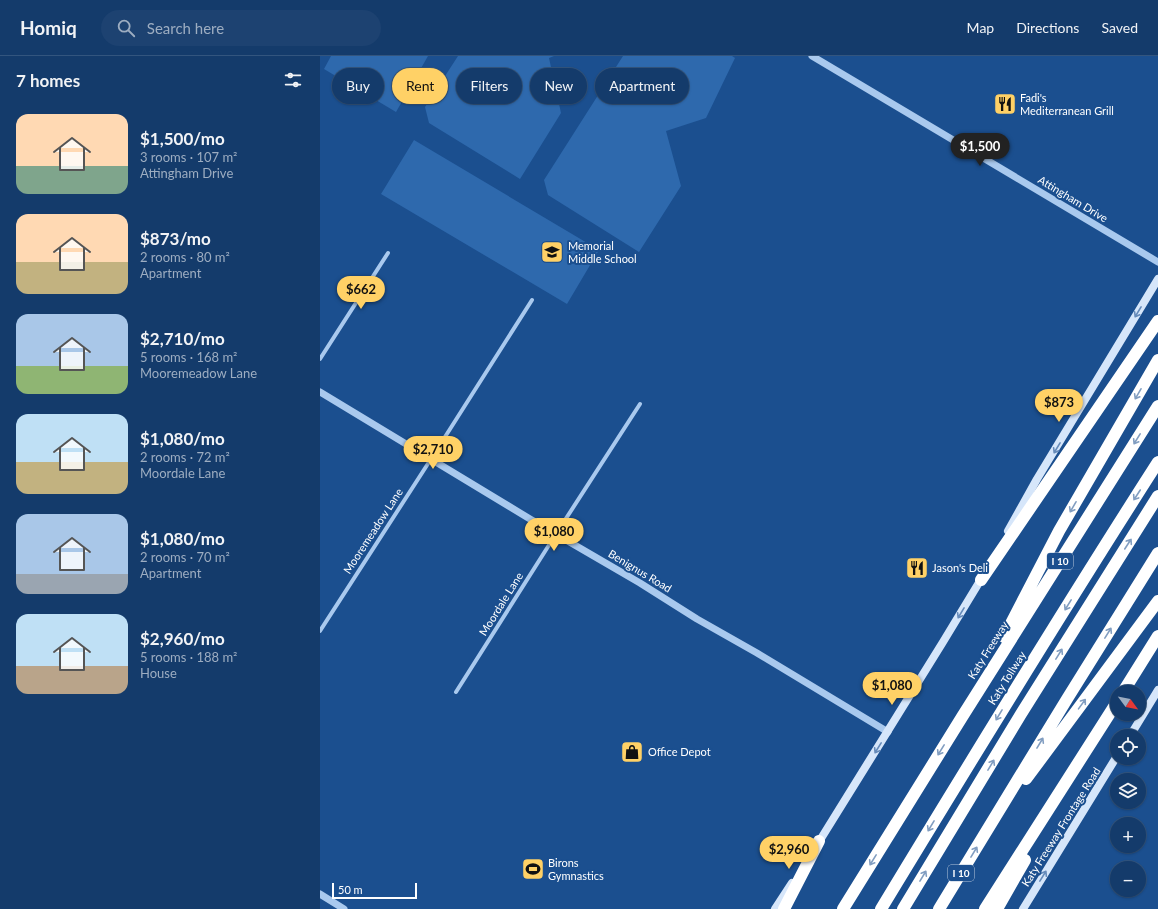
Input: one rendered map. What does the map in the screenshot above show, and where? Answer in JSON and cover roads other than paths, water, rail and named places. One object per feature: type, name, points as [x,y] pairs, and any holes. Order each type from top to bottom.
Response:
[{"type":"highway","points":[[981,580],[1158,321]]},
{"type":"highway","points":[[962,716],[1059,531],[1158,360]]},
{"type":"highway","name":"Katy Freeway","points":[[843,909],[962,716],[1158,406]]},
{"type":"highway","name":"Katy Tollway","points":[[881,909],[1004,706],[1158,462]]},
{"type":"highway","points":[[903,909],[1158,496]]},
{"type":"highway","name":"I 10","points":[[939,909],[1071,692],[1158,554]]},
{"type":"highway","points":[[983,836],[1158,601]]},
{"type":"highway","points":[[1128,685],[1158,636]]},
{"type":"highway","points":[[985,909],[1110,714]]},
{"type":"highway","points":[[996,909],[1110,715]]},
{"type":"highway","points":[[784,909],[819,841]]},
{"type":"main road","points":[[775,909],[888,732],[981,580],[1037,479],[1158,279]]},
{"type":"main road","points":[[1134,729],[1158,690]]},
{"type":"main road","name":"Katy Freeway Frontage Road","points":[[1023,909],[1111,765]]},
{"type":"street","name":"Attingham Drive","points":[[812,56],[1158,262]]},
{"type":"street","points":[[320,359],[388,253]]},
{"type":"street","name":"Mooremeadow Lane","points":[[320,631],[532,300]]},
{"type":"street","name":"Benignus Road","points":[[320,392],[888,732]]},
{"type":"street","name":"Moordale Lane","points":[[456,692],[640,404]]},
{"type":"street","points":[[320,894],[344,909]]},
{"type":"place","name":"Fadi's Mediterranean Grill","points":[[1005,104]]},
{"type":"place","name":"Memorial Middle School","points":[[552,252]]},
{"type":"place","name":"Jason's Deli","points":[[917,568]]},
{"type":"place","name":"Office Depot","points":[[632,752]]},
{"type":"place","name":"Birons Gymnastics","points":[[533,869]]}]
